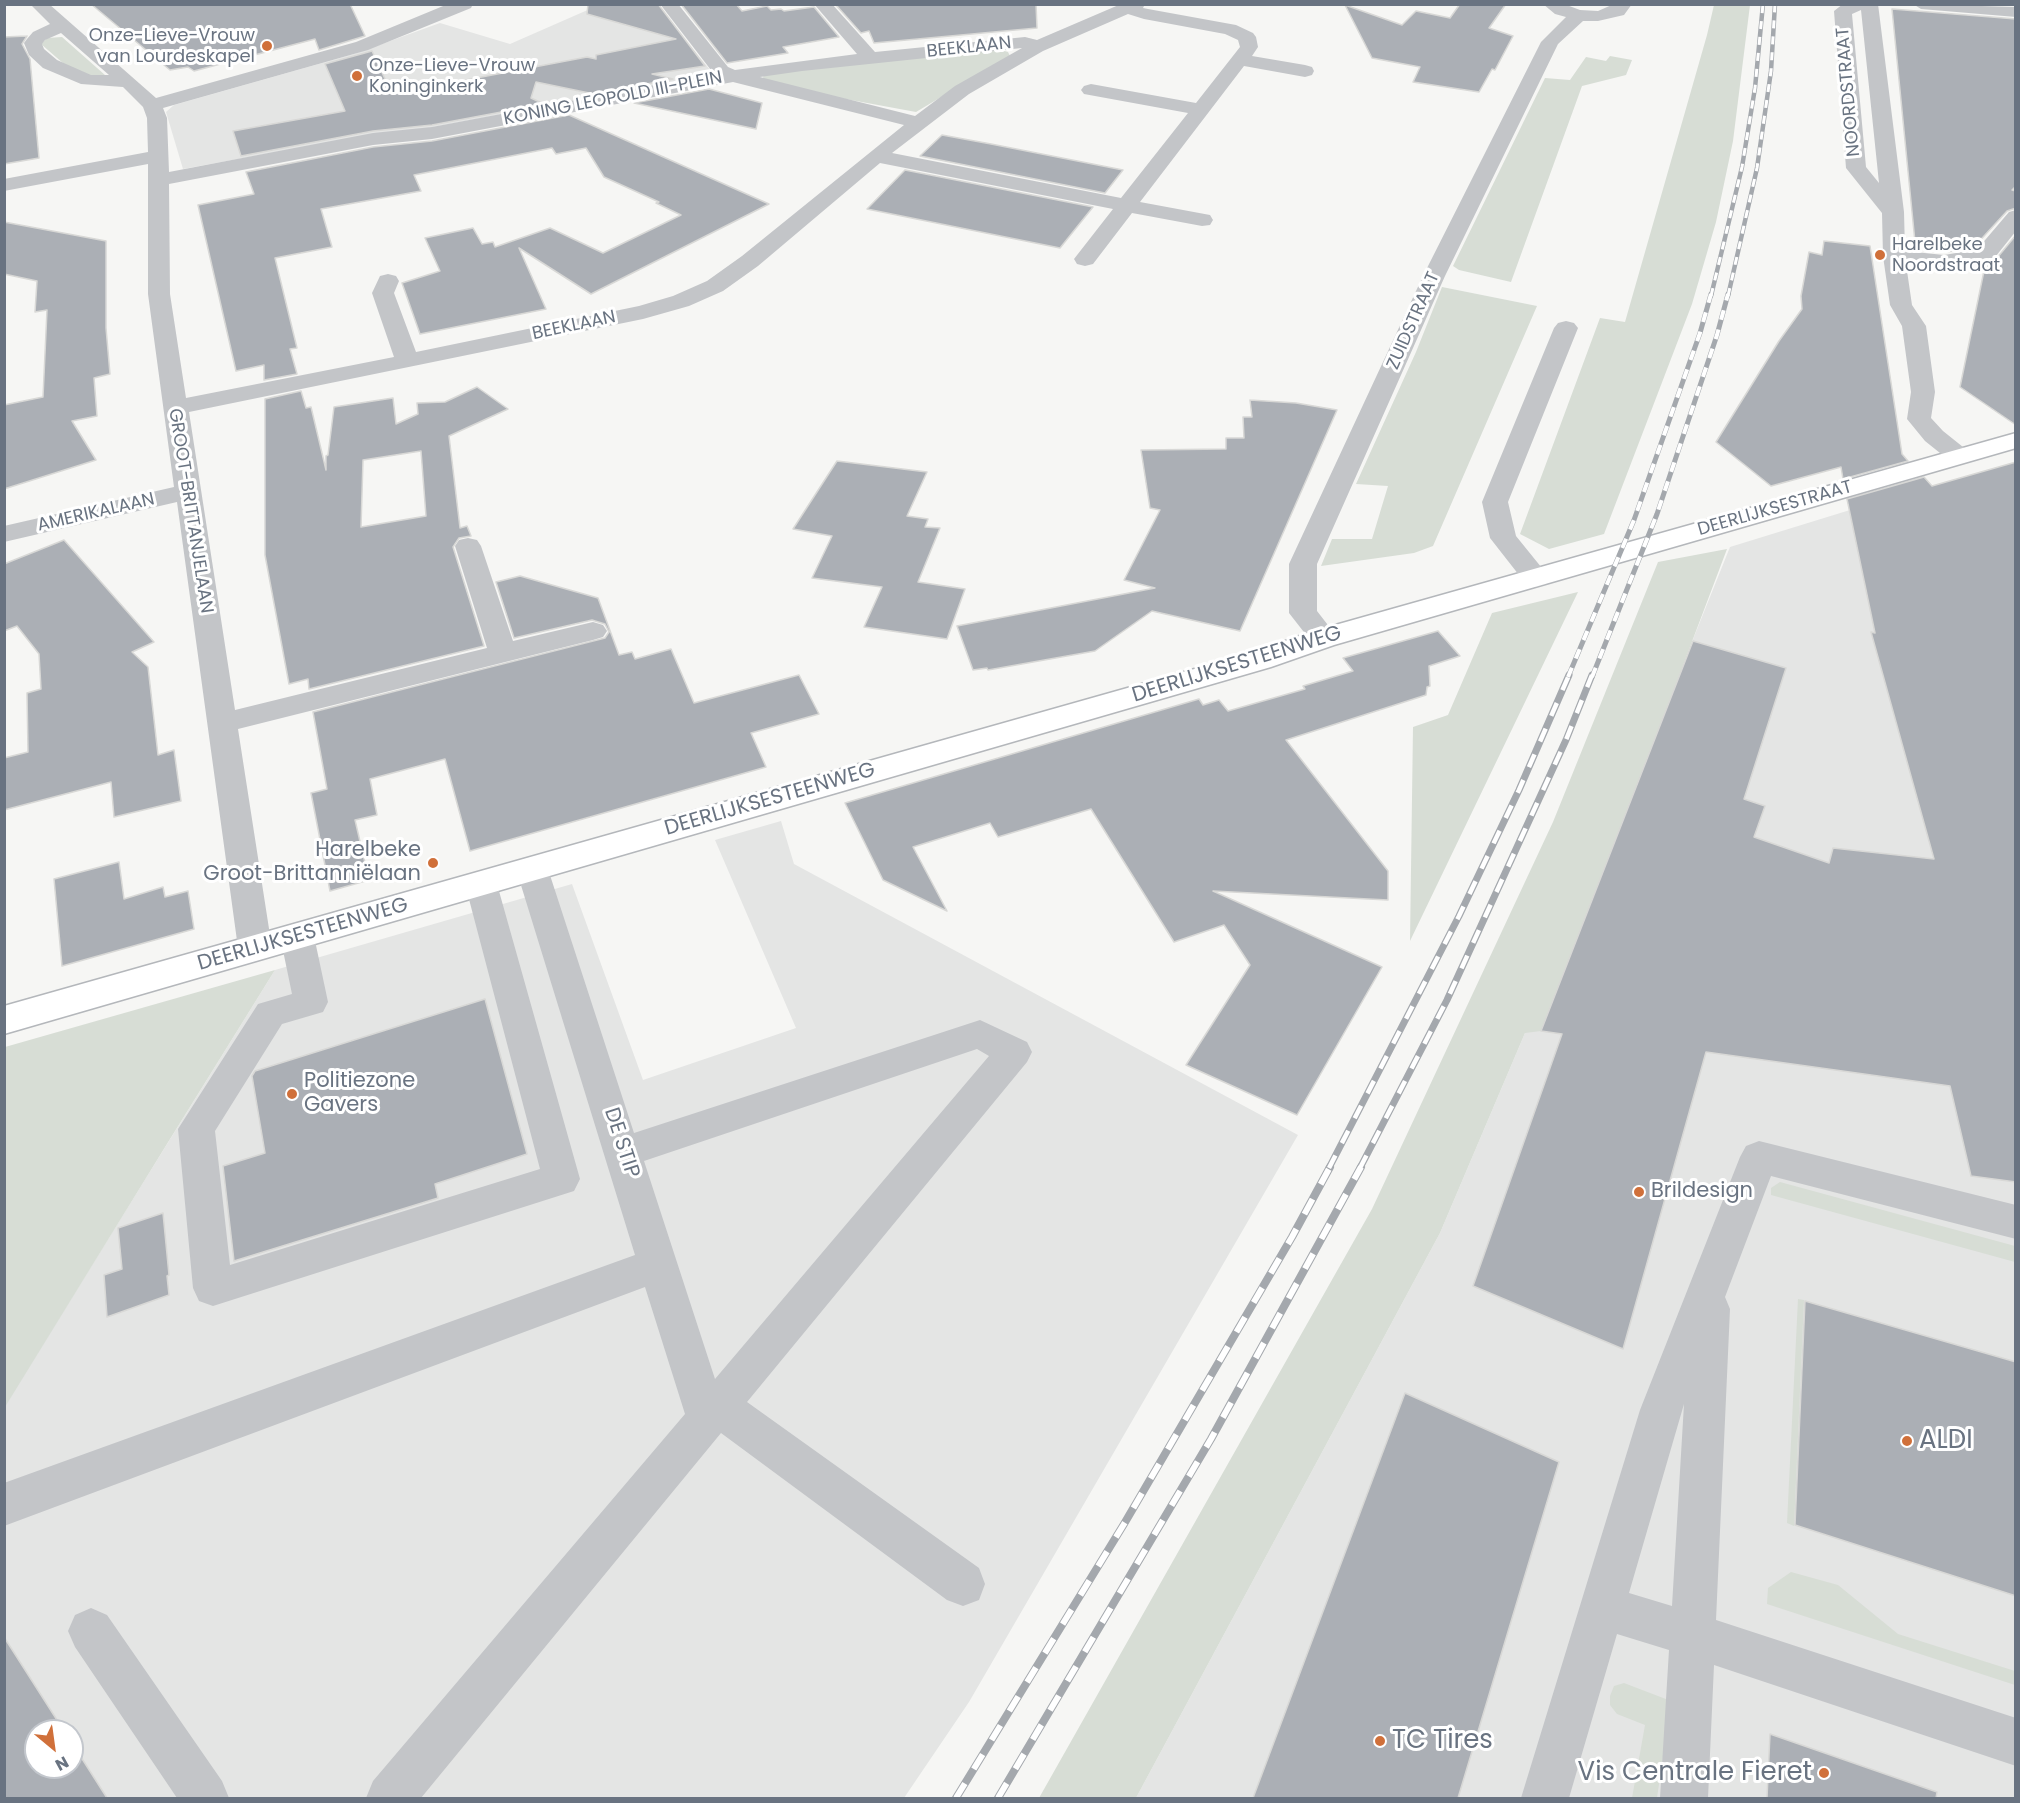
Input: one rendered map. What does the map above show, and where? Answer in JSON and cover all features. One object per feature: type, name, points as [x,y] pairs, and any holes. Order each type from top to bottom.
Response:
[{"type":"main road","name":"DEERLIJKSESTRAAT","points":[[1536,578],[2016,440]]},
{"type":"main road","name":"DEERLIJKSESTEENWEG","points":[[4,1020],[1262,660],[1324,638],[1536,578]]},
{"type":"street","points":[[38,4],[152,105],[362,46],[465,4]]},
{"type":"street","name":"KONING LEOPOLD III-PLEIN","points":[[668,4],[689,28],[721,72],[733,76]]},
{"type":"street","points":[[822,4],[865,50],[868,58]]},
{"type":"street","points":[[1551,4],[1561,10],[1579,15],[1610,14],[1618,11],[1624,4]]},
{"type":"street","name":"NOORDSTRAAT","points":[[1859,4],[1843,11],[1856,168],[1893,212]]},
{"type":"street","name":"NOORDSTRAAT","points":[[1869,4],[1893,212],[1894,256],[1901,305],[1914,327],[1923,399],[1919,419],[1934,436],[1959,456]]},
{"type":"street","points":[[1921,4],[2016,12]]},
{"type":"street","points":[[1085,259],[1198,109],[1249,47],[1247,37],[1230,29],[1144,14],[1132,6]]},
{"type":"street","name":"BEEKLAAN","points":[[174,408],[643,312],[681,301],[706,290],[750,261],[876,156],[962,90],[1037,46],[1132,6]]},
{"type":"street","name":"ZUIDSTRAAT","points":[[1324,638],[1303,613],[1303,564],[1434,276],[1550,42],[1579,15]]},
{"type":"street","points":[[63,25],[39,36],[33,43],[35,51],[50,63],[88,80],[128,82]]},
{"type":"street","name":"BEEKLAAN","points":[[733,76],[802,65],[1025,42],[1037,46]]},
{"type":"street","points":[[1239,59],[1305,71]]},
{"type":"street","points":[[733,76],[918,123]]},
{"type":"street","name":"KONING LEOPOLD III-PLEIN","points":[[4,185],[159,177],[387,153],[432,133],[733,76]]},
{"type":"street","points":[[1090,90],[1198,109]]},
{"type":"street","name":"GROOT-BRITTANJELAAN","points":[[152,105],[157,118],[159,294],[255,948]]},
{"type":"street","points":[[876,156],[1202,220]]},
{"type":"street","points":[[1894,256],[1944,262],[1980,256],[1988,251],[2016,216]]},
{"type":"street","points":[[388,281],[383,293],[407,361]]},
{"type":"street","points":[[1536,578],[1503,538],[1495,502],[1566,328]]},
{"type":"street","name":"AMERIKALAAN","points":[[4,534],[188,492]]},
{"type":"street","points":[[468,546],[503,653]]},
{"type":"street","points":[[222,723],[593,631]]},
{"type":"street","name":"DE STIP","points":[[532,869],[659,1264],[713,1412]]},
{"type":"street","points":[[297,936],[311,1002],[270,1014],[196,1129],[213,1288],[561,1179],[481,884]]},
{"type":"street","points":[[390,1798],[1014,1052],[980,1034],[624,1152]]},
{"type":"street","points":[[1545,1798],[1661,1410],[1759,1157],[2016,1222]]},
{"type":"street","points":[[4,1504],[659,1264]]},
{"type":"street","points":[[1684,1798],[1712,1281]]},
{"type":"street","points":[[713,1412],[963,1584]]},
{"type":"street","points":[[1602,1607],[2016,1742]]},
{"type":"street","points":[[92,1631],[205,1798]]},
{"type":"shaded area","points":[[599,5],[657,5],[711,71],[706,76],[428,128],[382,133],[183,169],[166,112],[174,105],[354,54],[440,23],[510,44]]},
{"type":"shaded area","points":[[1714,5],[1750,5],[1733,141],[1716,222],[1692,304],[1604,534],[1549,549],[1520,534],[1600,318],[1625,322]]},
{"type":"shaded area","points":[[62,37],[105,75],[94,77],[64,64],[41,44],[47,38]]},
{"type":"shaded area","points":[[997,49],[1008,52],[1010,56],[916,112],[840,98],[764,80],[763,77],[765,74]]},
{"type":"shaded area","points":[[1610,56],[1632,60],[1626,75],[1582,86],[1511,282],[1459,270],[1453,266],[1545,78],[1570,80],[1586,57],[1606,61]]},
{"type":"shaded area","points":[[1442,287],[1537,306],[1433,546],[1414,553],[1321,566],[1332,539],[1372,539],[1388,486],[1356,484],[1416,352]]},
{"type":"shaded area","points":[[1850,510],[1870,610],[1891,613],[2015,767],[2015,1798],[1136,1798],[1440,1233],[1525,1033],[1642,774],[1655,734],[1730,547]]},
{"type":"shaded area","points":[[1727,549],[1541,1031],[1525,1033],[1440,1233],[1136,1798],[1039,1798],[1372,1209],[1553,822],[1658,562]]},
{"type":"shaded area","points":[[1578,592],[1410,941],[1413,727],[1448,715],[1492,613]]},
{"type":"shaded area","points":[[781,821],[794,864],[1298,1135],[969,1702],[904,1798],[5,1798],[4,1407],[275,970],[572,884],[643,1080],[796,1028],[715,840]]},
{"type":"shaded area","points":[[275,970],[167,1144],[5,1407],[5,1047]]},
{"type":"shaded area","points":[[1780,1182],[2015,1246],[2015,1262],[1771,1195],[1771,1188]]},
{"type":"shaded area","points":[[1798,1299],[1804,1300],[1794,1526],[1787,1523]]},
{"type":"shaded area","points":[[1791,1572],[1838,1585],[1898,1634],[2015,1671],[2015,1685],[1767,1604],[1768,1588]]},
{"type":"shaded area","points":[[1624,1683],[1671,1701],[1657,1798],[1632,1798],[1645,1725],[1617,1714],[1610,1705],[1610,1696],[1614,1686]]},
{"type":"building","points":[[91,4],[350,4],[365,36],[319,50],[315,39],[194,71],[188,67],[170,70]]},
{"type":"building","points":[[588,4],[658,4],[705,66],[652,74],[673,79],[594,94],[536,82],[531,98],[544,104],[432,125],[373,131],[241,156],[233,131],[345,111],[325,64],[372,51],[392,94],[587,57],[596,59],[596,55],[676,39],[587,14]]},
{"type":"building","points":[[681,4],[736,4],[742,11],[767,6],[771,10],[784,11],[814,7],[839,37],[783,47],[788,53],[727,63]]},
{"type":"building","points":[[1036,4],[1037,28],[874,43],[869,31],[861,33],[836,5]]},
{"type":"building","points":[[1460,4],[1506,4],[1489,28],[1513,36],[1495,70],[1492,69],[1479,92],[1413,82],[1420,67],[1372,58],[1345,5],[1402,25],[1416,11],[1450,18]]},
{"type":"building","points":[[1892,9],[2016,19],[2016,186],[2012,190],[2016,191],[2016,208],[2007,211],[1973,248],[1946,252],[1915,242]]},
{"type":"building","points":[[27,36],[22,44],[30,59],[39,158],[4,164],[4,37]]},
{"type":"building","points":[[709,89],[762,103],[756,129],[634,103]]},
{"type":"building","points":[[569,115],[769,204],[591,294],[519,248],[546,309],[420,334],[402,283],[440,271],[425,238],[473,228],[482,244],[493,242],[495,247],[550,228],[603,253],[681,215],[656,203],[659,202],[604,177],[586,148],[556,154],[552,148],[414,175],[421,191],[321,209],[332,247],[275,258],[297,348],[290,349],[297,374],[264,380],[264,365],[236,371],[198,205],[254,194],[246,172],[373,147],[432,141]]},
{"type":"building","points":[[942,135],[1123,170],[1105,193],[920,156]]},
{"type":"building","points":[[905,170],[1093,207],[1060,248],[867,209]]},
{"type":"building","points":[[4,222],[106,241],[106,328],[110,374],[94,378],[97,416],[72,421],[96,460],[4,489],[4,405],[43,397],[47,310],[35,312],[37,281],[4,274]]},
{"type":"building","points":[[2016,235],[2016,425],[1960,387],[1985,266],[1981,264],[1997,258]]},
{"type":"building","points":[[1824,241],[1870,246],[1902,454],[1908,461],[1843,479],[1841,467],[1771,486],[1716,442],[1779,341],[1802,309],[1801,296],[1809,252],[1822,255]]},
{"type":"building","points":[[477,387],[508,409],[449,436],[460,528],[467,526],[471,536],[459,538],[453,547],[484,646],[309,689],[308,679],[289,684],[265,555],[265,399],[301,391],[306,408],[311,407],[326,470],[334,407],[393,398],[396,424],[418,414],[417,403],[445,402]],"holes":[[[421,451],[426,516],[361,527],[363,460]]]},
{"type":"building","points":[[1250,400],[1296,403],[1337,410],[1240,631],[1152,611],[1095,651],[988,670],[987,668],[973,670],[957,626],[1155,588],[1124,580],[1160,510],[1150,508],[1141,450],[1226,449],[1226,438],[1244,438],[1243,417],[1252,417]]},
{"type":"building","points":[[837,461],[927,472],[907,516],[928,519],[925,527],[940,528],[918,582],[965,589],[947,639],[864,627],[882,587],[812,578],[832,536],[793,529]]},
{"type":"building","points":[[2016,462],[2016,1182],[1971,1176],[1950,1086],[1706,1052],[1623,1349],[1473,1286],[1562,1034],[1541,1031],[1693,641],[1786,668],[1744,799],[1765,806],[1754,837],[1829,863],[1833,848],[1934,859],[1871,632],[1875,633],[1847,499],[1924,477],[1932,486]]},
{"type":"building","points":[[64,540],[154,642],[132,652],[148,667],[158,755],[174,750],[181,801],[114,817],[111,782],[4,810],[4,758],[28,752],[27,693],[41,689],[39,654],[17,626],[4,631],[4,564]]},
{"type":"building","points":[[520,576],[598,598],[619,655],[632,652],[635,659],[671,649],[694,703],[799,675],[819,714],[751,733],[766,767],[470,851],[445,759],[370,779],[377,815],[355,820],[369,880],[330,891],[311,793],[327,789],[313,712],[605,638],[609,632],[605,624],[592,620],[514,638],[496,582]]},
{"type":"building","points":[[1438,631],[1460,656],[1429,666],[1430,686],[1427,687],[1426,695],[1286,740],[1388,871],[1388,900],[1213,891],[1382,967],[1297,1115],[1186,1065],[1250,965],[1224,925],[1174,942],[1091,809],[998,837],[990,823],[913,847],[947,911],[883,880],[845,803],[1199,699],[1203,705],[1219,700],[1228,711],[1305,689],[1303,686],[1353,671],[1343,658]]},
{"type":"building","points":[[119,862],[124,899],[163,887],[165,897],[188,891],[194,929],[62,966],[54,879]]},
{"type":"building","points":[[485,999],[527,1154],[435,1184],[438,1198],[234,1261],[223,1166],[265,1153],[252,1076],[255,1071]]},
{"type":"building","points":[[163,1213],[169,1295],[107,1317],[104,1275],[122,1269],[118,1228]]},
{"type":"building","name":"ALDI","points":[[1805,1301],[2016,1362],[2016,1596],[1795,1525]]},
{"type":"building","points":[[1405,1393],[1559,1462],[1458,1798],[1253,1798]]},
{"type":"building","points":[[4,1637],[56,1719],[24,1719],[24,1779],[84,1779],[84,1762],[107,1798],[4,1798]]},
{"type":"building","name":"Vis Centrale Fieret","points":[[1770,1734],[1937,1792],[1936,1798],[1767,1798]]},
{"type":"railway","points":[[1711,296],[1742,167],[1755,88],[1763,4]]},
{"type":"railway","points":[[1728,296],[1757,168],[1771,71],[1775,4]]},
{"type":"railway","points":[[1568,677],[1634,520],[1700,333],[1711,294]]},
{"type":"railway","points":[[1592,677],[1657,514],[1717,335],[1728,294]]},
{"type":"railway","points":[[1329,1168],[1459,916],[1519,790],[1569,675]]},
{"type":"railway","points":[[1360,1168],[1447,1000],[1566,740],[1592,675]]},
{"type":"railway","points":[[956,1798],[1124,1524],[1292,1237],[1330,1167]]},
{"type":"railway","points":[[998,1798],[1211,1439],[1361,1167]]},
{"type":"place","name":"Onze-Lieve-Vrouw van Lourdeskapel","points":[[267,46]]},
{"type":"place","name":"Onze-Lieve-Vrouw Koninginkerk","points":[[357,76]]},
{"type":"place","name":"Harelbeke Noordstraat","points":[[1880,255]]},
{"type":"place","name":"Harelbeke Groot-Brittanniëlaan","points":[[433,863]]},
{"type":"place","name":"Politiezone Gavers","points":[[292,1094]]},
{"type":"place","name":"Brildesign","points":[[1639,1192]]},
{"type":"place","name":"ALDI","points":[[1907,1441]]},
{"type":"place","name":"TC Tires","points":[[1380,1741]]},
{"type":"place","name":"Vis Centrale Fieret","points":[[1824,1773]]}]
